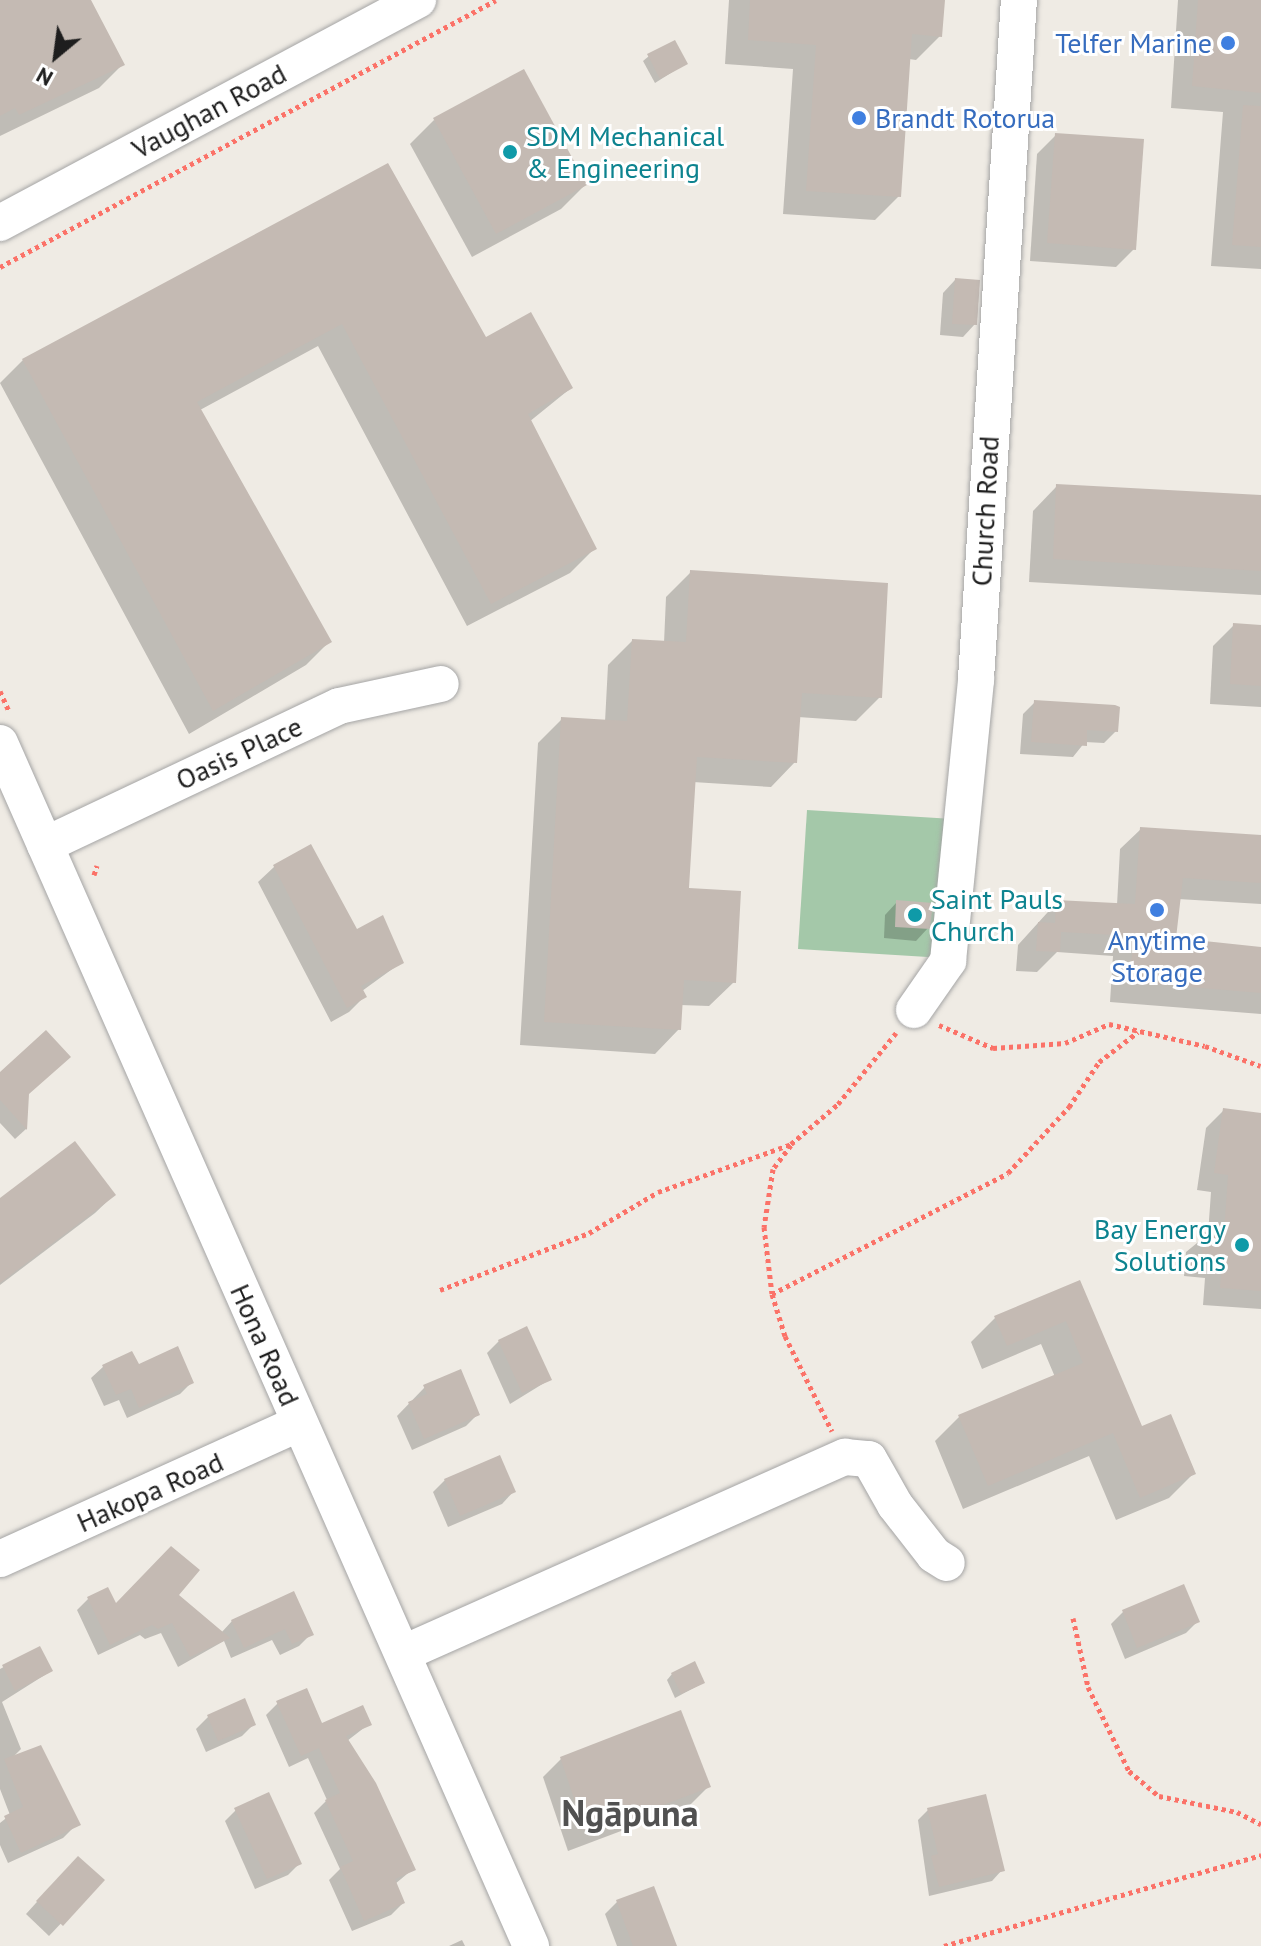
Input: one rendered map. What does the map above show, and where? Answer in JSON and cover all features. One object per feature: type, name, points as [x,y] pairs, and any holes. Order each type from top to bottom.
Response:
[{"type":"street","name":"Vaughan Road","points":[[0,223],[418,0]]},
{"type":"street","name":"Church Road","points":[[914,1010],[948,961],[950,946],[976,679],[1019,0]]},
{"type":"street","name":"Oasis Place","points":[[45,845],[339,706],[441,684]]},
{"type":"street","name":"Hona Road","points":[[0,743],[531,1946]]},
{"type":"street","name":"Hakopa Road","points":[[0,1559],[300,1423]]},
{"type":"street","points":[[404,1653],[845,1457],[869,1459],[895,1505],[934,1555],[947,1563]]},
{"type":"path","points":[[0,267],[496,0]]},
{"type":"path","points":[[845,1457],[785,1336],[772,1294],[764,1227],[773,1169],[791,1144],[838,1104],[914,1010],[951,1033],[993,1048],[1065,1043],[1109,1024],[1205,1046],[1261,1066]]},
{"type":"path","points":[[772,1294],[1008,1173],[1069,1107],[1099,1062],[1138,1031]]},
{"type":"path","points":[[440,1290],[589,1233],[658,1192],[791,1144]]},
{"type":"path","points":[[1073,1618],[1088,1687],[1129,1771],[1159,1796],[1237,1812],[1261,1824]]},
{"type":"path","points":[[944,1946],[1261,1855]]},
{"type":"green space","points":[[807,810],[953,819],[944,958],[798,949]]},
{"type":"building","points":[[0,0],[91,0],[125,65],[19,115],[15,108],[0,116]]},
{"type":"building","name":"Brandt Rotorua","points":[[750,0],[945,0],[942,37],[912,34],[901,197],[806,191],[816,45],[748,40]]},
{"type":"building","name":"Telfer Marine","points":[[1198,0],[1261,0],[1261,93],[1192,86]]},
{"type":"building","points":[[675,40],[688,64],[660,79],[647,54]]},
{"type":"building","name":"SDM Mechanical & Engineering","points":[[524,69],[587,185],[496,234],[433,118]]},
{"type":"building","points":[[1243,105],[1261,106],[1261,247],[1232,245]]},
{"type":"building","points":[[1055,133],[1144,139],[1136,250],[1047,243]]},
{"type":"building","points":[[388,163],[486,337],[531,312],[573,388],[528,414],[597,549],[491,604],[342,324],[197,402],[332,642],[213,711],[22,359]]},
{"type":"building","points":[[955,278],[980,280],[977,325],[952,324]]},
{"type":"building","points":[[1056,484],[1261,495],[1261,571],[1053,559]]},
{"type":"building","points":[[690,570],[888,583],[882,698],[802,693],[797,763],[697,757],[689,888],[741,891],[736,983],[684,980],[681,1030],[544,1022],[561,717],[627,721],[632,639],[686,642]]},
{"type":"building","points":[[1233,623],[1261,625],[1261,686],[1230,684]]},
{"type":"building","points":[[1034,700],[1115,705],[1120,707],[1118,732],[1087,730],[1087,746],[1031,742]]},
{"type":"building","name":"Anytime Storage","points":[[1140,827],[1261,835],[1261,883],[1183,878],[1176,938],[1261,947],[1261,993],[1130,982],[1133,936],[1061,932],[1060,952],[1036,951],[1038,922],[1055,923],[1056,900],[1135,904]]},
{"type":"building","points":[[311,844],[357,929],[383,915],[404,963],[361,986],[367,997],[347,1008],[273,865]]},
{"type":"building","name":"Saint Pauls Church","points":[[896,900],[933,903],[930,929],[895,927]]},
{"type":"building","points":[[46,1030],[71,1057],[29,1094],[27,1130],[0,1100],[0,1072]]},
{"type":"building","points":[[1223,1108],[1261,1113],[1261,1291],[1220,1288],[1222,1260],[1201,1259],[1204,1232],[1224,1233],[1228,1175],[1214,1173]]},
{"type":"building","points":[[75,1141],[116,1195],[0,1283],[0,1198]]},
{"type":"building","points":[[1080,1280],[1142,1426],[1171,1414],[1196,1474],[1140,1498],[1113,1433],[988,1486],[958,1415],[1083,1363],[1066,1321],[1007,1346],[994,1316]]},
{"type":"building","points":[[527,1326],[552,1380],[522,1393],[498,1340]]},
{"type":"building","points":[[178,1346],[194,1383],[139,1408],[131,1389],[116,1395],[102,1365],[132,1351],[139,1364]]},
{"type":"building","points":[[461,1369],[480,1415],[424,1439],[408,1402],[427,1394],[423,1385]]},
{"type":"building","points":[[500,1455],[516,1492],[460,1516],[444,1479]]},
{"type":"building","points":[[171,1546],[200,1570],[179,1595],[230,1638],[190,1657],[172,1623],[158,1629],[152,1625],[110,1645],[87,1597],[108,1587],[116,1603]]},
{"type":"building","points":[[1184,1584],[1200,1622],[1137,1648],[1122,1610]]},
{"type":"building","points":[[294,1591],[314,1635],[292,1644],[285,1629],[244,1648],[231,1620]]},
{"type":"building","points":[[40,1646],[53,1671],[15,1691],[2,1665]]},
{"type":"building","points":[[695,1661],[705,1683],[681,1694],[671,1673]]},
{"type":"building","points":[[307,1688],[322,1723],[363,1705],[372,1725],[346,1736],[376,1783],[416,1870],[395,1879],[405,1903],[364,1921],[340,1867],[353,1861],[325,1800],[340,1793],[319,1748],[301,1756],[276,1701]]},
{"type":"building","points":[[245,1698],[256,1725],[218,1741],[207,1715]]},
{"type":"building","points":[[681,1710],[711,1787],[586,1834],[560,1757]]},
{"type":"building","points":[[41,1745],[81,1825],[21,1853],[4,1816],[23,1807],[4,1759]]},
{"type":"building","points":[[269,1792],[302,1864],[267,1879],[234,1808]]},
{"type":"building","points":[[986,1794],[1005,1871],[939,1887],[931,1856],[938,1854],[927,1808]]},
{"type":"building","points":[[78,1856],[105,1880],[63,1926],[36,1901]]},
{"type":"building","points":[[654,1886],[677,1946],[633,1946],[616,1900]]},
{"type":"place","name":"Telfer Marine","points":[[1228,43]]},
{"type":"place","name":"Brandt Rotorua","points":[[859,118]]},
{"type":"place","name":"SDM Mechanical & Engineering","points":[[510,152]]},
{"type":"place","name":"Anytime Storage","points":[[1157,910]]},
{"type":"place","name":"Saint Pauls Church","points":[[915,915]]},
{"type":"place","name":"Bay Energy Solutions","points":[[1242,1245]]},
{"type":"district","name":"Ngāpuna","points":[[630,1813]]}]
